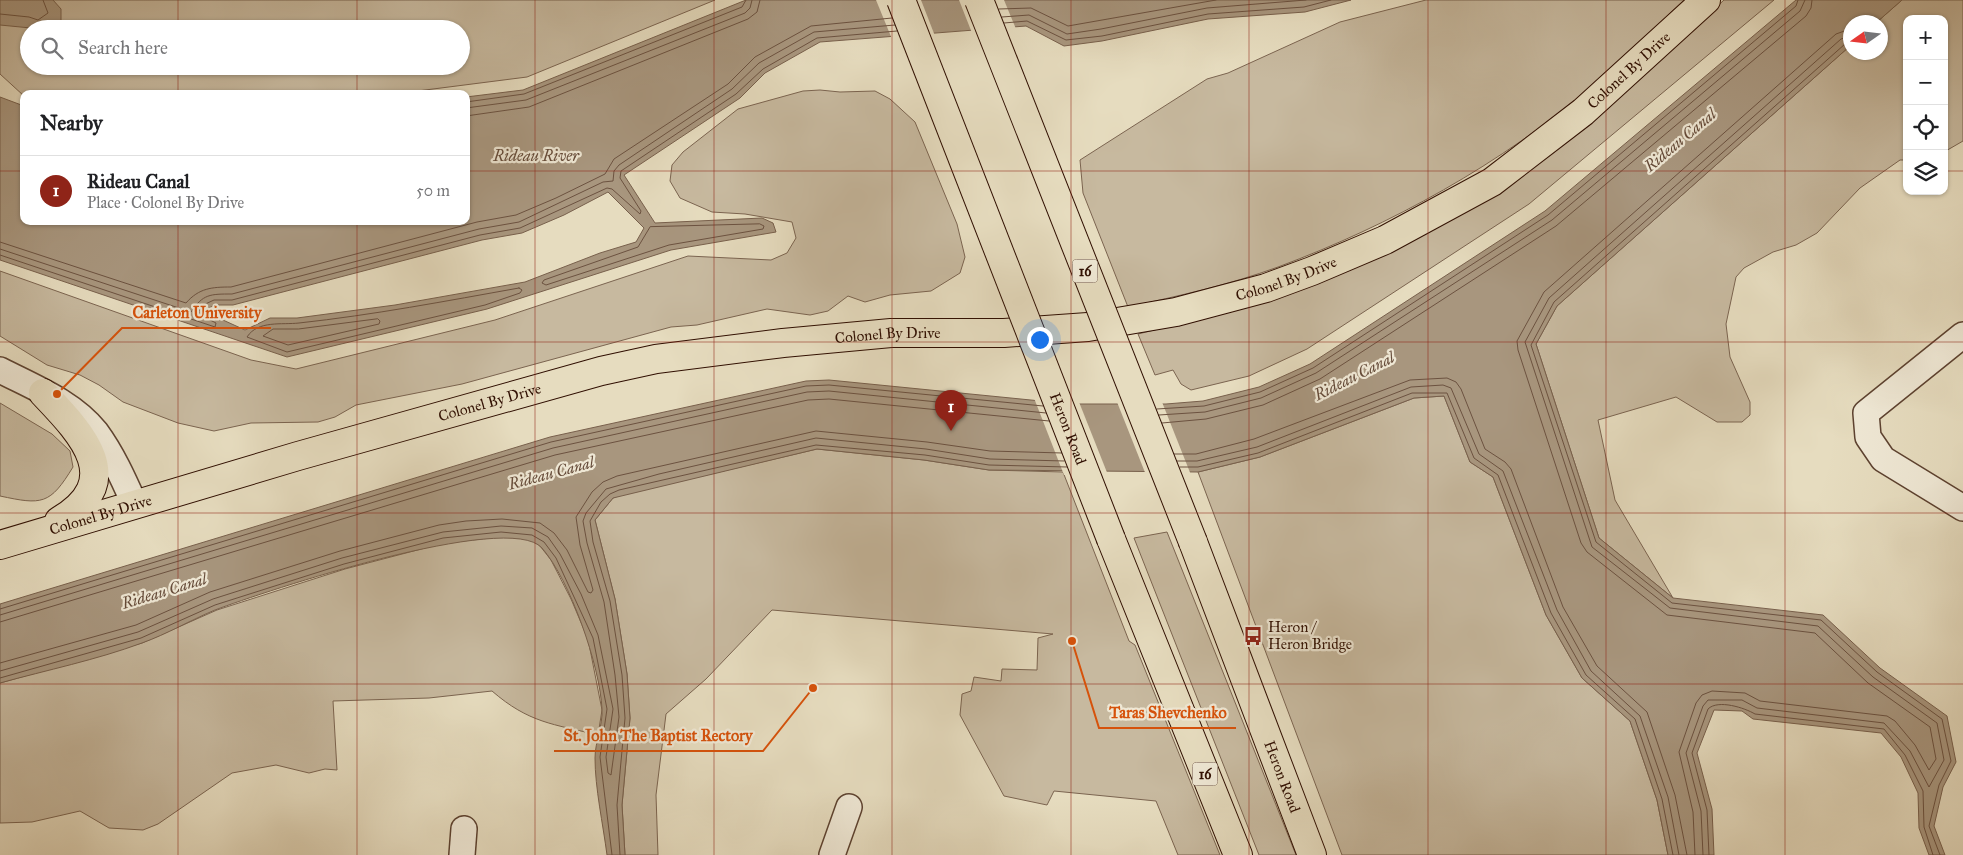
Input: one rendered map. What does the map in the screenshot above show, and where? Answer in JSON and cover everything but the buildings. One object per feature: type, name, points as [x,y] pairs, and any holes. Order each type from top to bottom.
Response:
[{"type":"main road","name":"Heron Road","points":[[901,0],[1111,539],[1238,855]]},
{"type":"main road","name":"Heron Road","points":[[979,0],[1193,542],[1312,855]]},
{"type":"main road","name":"Colonel By Drive","points":[[0,544],[134,503],[432,418],[656,359],[783,342],[891,333],[1004,333],[1088,327],[1176,312],[1266,288],[1312,272],[1385,240],[1492,182],[1583,112],[1706,0]]},
{"type":"main road","points":[[27,536],[60,520],[82,504],[89,495],[95,474],[93,459],[86,442],[77,429],[43,393]]},
{"type":"street","points":[[1963,335],[1866,413],[1868,437],[1883,459],[1963,508]]},
{"type":"street","points":[[0,370],[75,412],[95,432],[114,460],[134,503]]},
{"type":"street","points":[[832,855],[848,807]]},
{"type":"street","points":[[462,855],[464,829]]},
{"type":"shaded area","points":[[0,0],[715,0],[527,77],[425,90],[20,90],[20,92],[0,74]]},
{"type":"shaded area","points":[[1426,0],[1684,0],[1606,75],[1558,114],[1521,141],[1444,190],[1362,232],[1278,267],[1222,285],[1128,307],[1083,193],[1080,160],[1207,79],[1228,73],[1340,22]]},
{"type":"shaded area","points":[[1724,0],[1774,0],[1529,204],[1307,349],[1249,376],[1191,390],[1181,384],[1173,370],[1155,375],[1138,334],[1207,317],[1526,172],[1604,112]]},
{"type":"shaded area","points":[[1902,0],[1963,0],[1963,141],[1948,150],[1948,15],[1903,15],[1903,160],[1900,160],[1860,188],[1817,233],[1796,245],[1773,252],[1744,268],[1736,277],[1726,324],[1730,357],[1750,402],[1750,415],[1742,422],[1717,422],[1676,397],[1598,420],[1615,500],[1673,598],[1599,538],[1536,344],[1557,306],[1843,52],[1843,60],[1888,60],[1888,15],[1885,15]]},
{"type":"shaded area","points":[[803,91],[840,92],[875,91],[890,99],[915,122],[957,224],[965,257],[960,273],[931,291],[890,295],[865,302],[848,296],[828,311],[810,315],[767,309],[697,325],[671,327],[462,384],[356,405],[335,417],[318,422],[251,423],[214,431],[178,423],[123,402],[99,385],[80,375],[47,365],[0,336],[0,271],[251,360],[296,369],[495,320],[688,256],[771,260],[787,253],[796,238],[792,222],[745,214],[712,212],[680,198],[670,181],[672,165],[683,152],[738,109]]},
{"type":"shaded area","points":[[1444,396],[1470,462],[1493,477],[1546,615],[1582,678],[1630,721],[1657,800],[1668,855],[1342,855],[1198,472],[1260,457],[1414,398]]},
{"type":"shaded area","points":[[0,403],[52,434],[70,451],[73,467],[58,489],[44,499],[26,501],[0,496]]},
{"type":"shaded area","points":[[817,449],[924,460],[989,470],[1063,472],[1129,641],[1135,645],[1220,855],[1178,855],[1156,801],[1054,791],[1047,805],[1004,796],[960,715],[962,694],[971,691],[974,677],[1001,681],[1002,669],[1037,670],[1038,638],[1053,634],[772,610],[706,679],[666,714],[656,795],[658,855],[625,855],[622,805],[630,718],[627,674],[615,599],[595,520],[613,498],[621,495]]},
{"type":"shaded area","points":[[1167,532],[1296,855],[1259,855],[1134,538]]},
{"type":"shaded area","points":[[501,537],[530,539],[540,546],[551,560],[571,599],[588,639],[602,710],[598,735],[542,721],[518,710],[492,691],[429,698],[333,701],[337,770],[325,769],[309,773],[276,765],[232,773],[158,824],[143,830],[109,828],[80,811],[32,822],[0,823],[0,683],[142,643],[217,610],[345,569],[444,543]]},
{"type":"water","points":[[0,0],[53,0],[61,9],[61,20],[20,20],[20,27],[0,25]]},
{"type":"water","name":"Rideau River","points":[[746,0],[1351,0],[1305,12],[1208,19],[1102,41],[1064,46],[1026,26],[820,42],[765,73],[740,98],[624,175],[655,223],[762,218],[773,223],[776,232],[671,250],[487,309],[287,357],[0,260],[0,97],[20,104],[20,225],[470,225],[470,97],[523,90]],"holes":[[[608,192],[644,228],[636,242],[600,253],[525,282],[395,305],[297,318],[270,318],[245,330],[203,311],[215,305],[233,305],[482,240],[522,233],[564,215]]]},
{"type":"water","name":"Rideau Canal","points":[[1796,0],[1902,0],[1885,15],[1843,15],[1843,52],[1557,306],[1536,344],[1599,538],[1673,598],[1823,615],[1880,668],[1947,716],[1956,762],[1943,787],[1934,826],[1945,855],[1929,855],[1919,828],[1918,793],[1901,757],[1881,733],[1753,719],[1742,711],[1714,710],[1697,753],[1712,809],[1714,855],[1668,855],[1657,800],[1630,721],[1582,678],[1546,615],[1493,477],[1470,462],[1444,396],[1414,398],[1260,457],[1198,472],[989,470],[924,460],[817,449],[613,498],[595,520],[615,599],[627,674],[630,718],[622,805],[625,855],[607,855],[595,770],[595,752],[602,709],[596,670],[590,648],[573,602],[553,562],[542,548],[520,539],[483,539],[436,546],[331,572],[215,610],[125,649],[0,683],[0,604],[550,437],[806,381],[829,380],[1071,404],[1166,404],[1203,401],[1259,387],[1310,364],[1545,211]]},
{"type":"pier","points":[[876,0],[921,0],[935,36],[892,39]]},
{"type":"pier","points":[[959,0],[1004,0],[1016,29],[972,33]]},
{"type":"pier","points":[[1034,398],[1079,402],[1108,475],[1064,475]]},
{"type":"pier","points":[[1117,402],[1162,402],[1191,475],[1146,475]]},
{"type":"place","name":"Carleton University","points":[[57,394]]},
{"type":"place","name":"Rideau Canal","points":[[951,431]]},
{"type":"place","name":"Heron / Heron Bridge","points":[[1253,636]]},
{"type":"place","name":"Taras Shevchenko","points":[[1072,641]]},
{"type":"place","name":"St. John The Baptist Rectory","points":[[813,688]]}]
